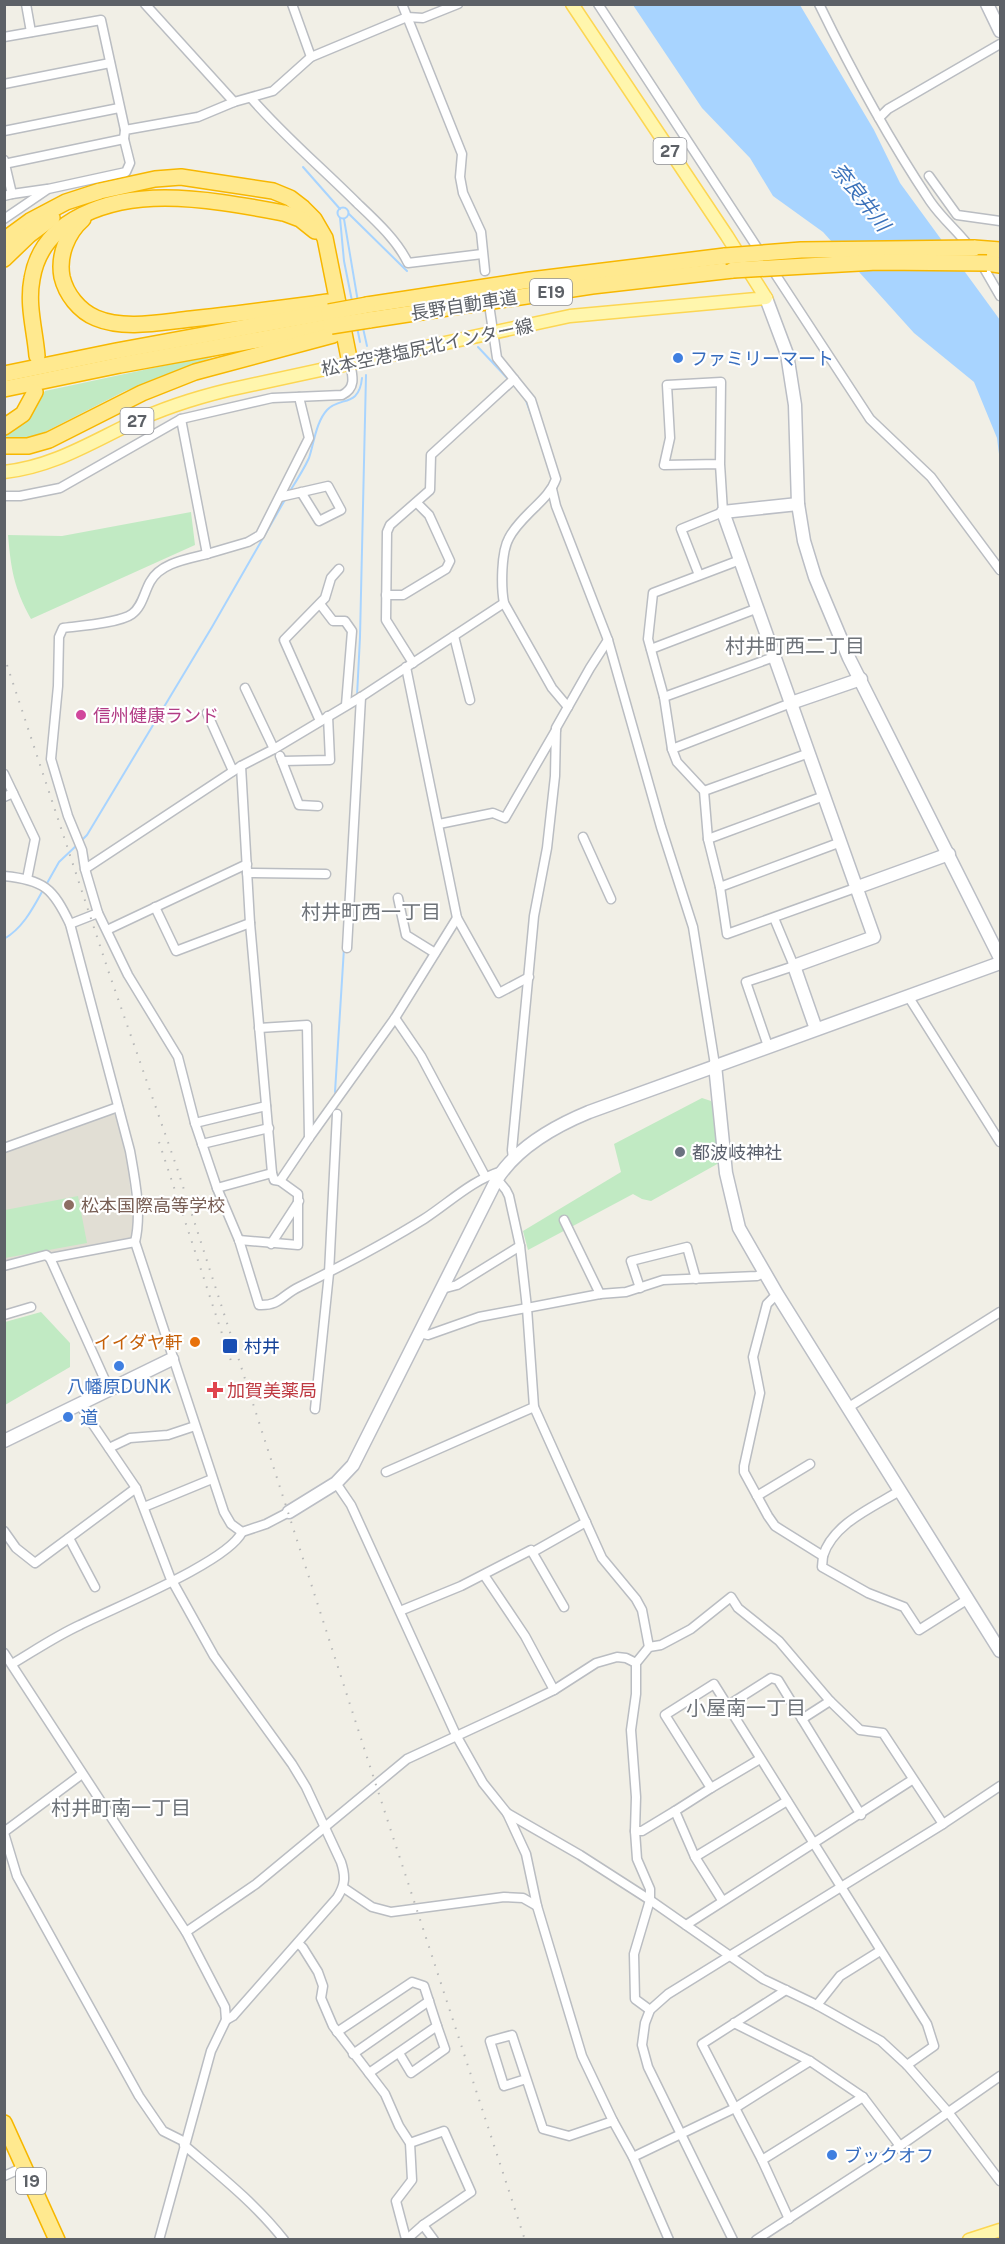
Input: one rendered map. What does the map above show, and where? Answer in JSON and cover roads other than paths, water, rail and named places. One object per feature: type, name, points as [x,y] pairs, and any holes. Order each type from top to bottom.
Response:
[{"type":"highway","points":[[4,240],[30,221],[57,206],[77,198],[155,179],[181,177],[262,188],[282,194],[303,208],[319,225],[328,244],[350,363]]},
{"type":"highway","points":[[4,259],[51,218],[74,205],[117,187]]},
{"type":"highway","points":[[37,356],[30,297],[32,277],[38,259],[47,242],[60,228],[80,216],[104,207],[128,201],[166,198],[218,203],[292,216],[306,223],[316,233],[332,267]]},
{"type":"highway","points":[[104,207],[86,216],[76,226],[66,242],[62,260],[62,278],[69,294],[80,308],[96,318],[116,323],[330,319],[368,312]]},
{"type":"highway","name":"長野自動車道","points":[[4,389],[368,312],[505,280],[530,280],[725,256],[849,248],[1000,250]]},
{"type":"highway","name":"長野自動車道","points":[[368,312],[471,303],[733,270],[877,262],[994,264]]},
{"type":"highway","points":[[4,446],[27,446],[49,440],[142,393],[330,319]]},
{"type":"highway","name":"長野自動車道","points":[[4,374],[139,347],[330,319]]},
{"type":"highway","points":[[4,427],[23,414],[35,392]]},
{"type":"highway","name":"19","points":[[4,2123],[57,2240]]},
{"type":"main road","name":"27","points":[[572,4],[766,298]]},
{"type":"main road","name":"松本空港塩尻北インター線","points":[[4,472],[52,462],[133,423],[189,400],[228,390],[570,316],[766,298]]},
{"type":"main road","points":[[969,2240],[1000,2230]]},
{"type":"street","points":[[26,4],[31,32]]},
{"type":"street","points":[[292,4],[311,57]]},
{"type":"street","points":[[402,4],[462,154],[460,177],[463,192],[484,242],[482,254],[485,271]]},
{"type":"street","points":[[4,37],[101,20],[124,135],[130,163],[126,172],[8,195],[5,163],[124,135],[198,117],[234,102],[273,91],[311,57],[407,17],[423,18],[458,4]]},
{"type":"street","points":[[598,4],[870,419],[931,477],[1000,570]]},
{"type":"street","points":[[819,4],[864,94],[930,201],[946,223],[965,240],[1000,296]]},
{"type":"street","points":[[987,4],[1000,31]]},
{"type":"street","points":[[150,6],[234,102]]},
{"type":"street","points":[[879,118],[888,109],[1000,44]]},
{"type":"street","points":[[4,84],[110,63]]},
{"type":"street","points":[[251,98],[279,131],[307,154],[373,218],[408,263],[482,254]]},
{"type":"street","points":[[4,131],[119,108]]},
{"type":"street","points":[[929,176],[957,215],[1000,221]]},
{"type":"street","points":[[4,219],[48,189]]},
{"type":"street","points":[[766,298],[787,354],[795,405],[798,504],[804,541],[815,578],[861,680],[1000,958]]},
{"type":"street","points":[[490,311],[497,358],[531,400],[556,479],[552,489],[517,525],[507,540],[502,593],[504,603],[552,688],[568,707]]},
{"type":"street","points":[[4,496],[20,496],[60,488],[181,419],[272,398],[345,393],[352,383],[350,363]]},
{"type":"street","points":[[514,379],[431,455],[430,490],[390,525],[387,532],[386,620],[410,665],[457,918],[499,993],[529,977]]},
{"type":"street","points":[[720,464],[664,465],[670,438],[667,385],[721,382],[720,464],[723,512],[874,937],[746,982],[768,1046]]},
{"type":"street","points":[[299,397],[309,438],[260,535],[248,542],[165,567],[155,574],[138,609],[126,618],[63,628],[59,637],[58,686],[51,759],[68,816],[82,850],[98,913],[128,975],[178,1057],[195,1123],[217,1188],[239,1240],[259,1305],[272,1306],[296,1288],[329,1273],[426,1218],[495,1175],[559,1126],[716,1065],[1000,963]]},
{"type":"street","points":[[181,419],[207,554]]},
{"type":"street","points":[[280,497],[301,492],[328,486],[341,510],[319,521],[301,492]]},
{"type":"street","points":[[552,489],[556,506],[608,640],[661,827],[693,927],[716,1065],[726,1173],[739,1228],[764,1273],[1000,1651]]},
{"type":"street","points":[[386,595],[403,595],[446,568],[450,561],[429,515],[417,503]]},
{"type":"street","points":[[699,575],[681,529],[723,512],[798,504]]},
{"type":"street","points":[[740,560],[653,593],[648,639],[664,698],[672,749],[677,762],[704,791],[708,839],[720,887],[727,934],[949,854]]},
{"type":"street","points":[[282,761],[330,760],[324,719],[284,640],[325,598],[331,578],[339,569]]},
{"type":"street","points":[[85,869],[237,768],[361,697],[504,603]]},
{"type":"street","points":[[320,604],[333,621],[345,621],[352,630],[346,705]]},
{"type":"street","points":[[651,649],[758,608]]},
{"type":"street","points":[[454,636],[470,700]]},
{"type":"street","points":[[439,824],[493,813],[505,818],[608,640]]},
{"type":"street","points":[[664,698],[774,657]]},
{"type":"street","points":[[672,749],[792,703],[861,680]]},
{"type":"street","points":[[245,688],[282,761],[299,805],[318,806]]},
{"type":"street","points":[[347,948],[361,697]]},
{"type":"street","points":[[207,713],[237,768],[272,1173],[274,1180],[280,1181],[298,1194],[299,1201],[298,1245],[239,1240]]},
{"type":"street","points":[[513,1159],[515,1104],[534,916],[548,848],[555,776],[556,728]]},
{"type":"street","points":[[704,791],[809,753]]},
{"type":"street","points":[[4,774],[9,795],[34,839],[27,879]]},
{"type":"street","points":[[708,839],[824,796]]},
{"type":"street","points":[[583,837],[611,899]]},
{"type":"street","points":[[720,887],[841,842]]},
{"type":"street","points":[[108,930],[155,907],[247,868],[326,874]]},
{"type":"street","points":[[4,876],[27,879],[54,894],[70,924],[130,1151],[138,1229],[135,1242],[224,1512],[231,1524],[242,1532]]},
{"type":"street","points":[[398,898],[406,935],[435,953]]},
{"type":"street","points":[[155,907],[176,951],[250,923]]},
{"type":"street","points":[[70,924],[98,913]]},
{"type":"street","points":[[280,1181],[394,1018],[457,918]]},
{"type":"street","points":[[774,918],[816,1029]]},
{"type":"street","points":[[908,996],[1000,1142]]},
{"type":"street","points":[[394,1018],[421,1056],[509,1196],[520,1246],[528,1308],[534,1407],[602,1558],[636,1599],[642,1610],[650,1647]]},
{"type":"street","points":[[259,1028],[307,1025],[309,1138]]},
{"type":"street","points":[[195,1123],[266,1106]]},
{"type":"street","points":[[4,1148],[118,1107]]},
{"type":"street","points":[[315,1409],[329,1273],[337,1114]]},
{"type":"street","points":[[202,1144],[269,1128]]},
{"type":"street","points":[[217,1188],[272,1173]]},
{"type":"street","points":[[12,1664],[77,1626],[198,1568],[238,1540],[242,1532],[266,1524],[336,1484],[361,1453],[495,1175]]},
{"type":"street","points":[[271,1244],[299,1201]]},
{"type":"street","points":[[564,1220],[600,1294]]},
{"type":"street","points":[[50,1258],[135,1242]]},
{"type":"street","points":[[442,1289],[457,1286],[520,1246]]},
{"type":"street","points":[[640,1288],[631,1261],[687,1247],[696,1279]]},
{"type":"street","points":[[4,1266],[46,1255],[50,1258],[109,1389]]},
{"type":"street","points":[[420,1334],[429,1335],[479,1317],[600,1294],[626,1292],[663,1280],[757,1276],[764,1273]]},
{"type":"street","points":[[777,1294],[767,1304],[753,1358],[760,1393],[744,1472],[775,1526],[823,1556]]},
{"type":"street","points":[[4,1315],[31,1307]]},
{"type":"street","points":[[849,1407],[1000,1312]]},
{"type":"street","points":[[4,1441],[172,1359]]},
{"type":"street","points":[[79,1404],[136,1488],[172,1581],[214,1656],[306,1787],[345,1875],[344,1888],[233,2016],[226,2020]]},
{"type":"street","points":[[386,1472],[534,1407]]},
{"type":"street","points":[[109,1448],[130,1438],[168,1435],[195,1426]]},
{"type":"street","points":[[757,1496],[810,1464]]},
{"type":"street","points":[[144,1507],[212,1479]]},
{"type":"street","points":[[336,1484],[351,1505],[456,1735],[483,1783],[507,1813],[526,1854],[537,1906],[582,2056],[633,2157],[669,2240]]},
{"type":"street","points":[[4,1531],[16,1548],[35,1563],[136,1488]]},
{"type":"street","points":[[901,1490],[835,1534],[823,1556],[822,1567],[868,1593],[904,1607],[919,1630],[968,1599]]},
{"type":"street","points":[[400,1611],[462,1586],[531,1550],[532,1552],[586,1522]]},
{"type":"street","points":[[69,1538],[95,1587]]},
{"type":"street","points":[[532,1552],[564,1607]]},
{"type":"street","points":[[484,1575],[525,1636],[554,1690]]},
{"type":"street","points":[[650,2010],[635,1999],[634,1954],[650,1900],[650,1889],[638,1858],[634,1831],[636,1797],[631,1730],[636,1694],[636,1663],[650,1647],[661,1645],[692,1629],[731,1597],[738,1608],[779,1641],[830,1701],[860,1731],[883,1733],[943,1824]]},
{"type":"street","points":[[4,1653],[186,1932],[225,2007],[226,2020],[211,2051],[159,2240]]},
{"type":"street","points":[[186,1932],[256,1884],[407,1760],[554,1690],[596,1663],[617,1657],[636,1663]]},
{"type":"street","points":[[727,1706],[771,1678],[778,1680],[861,1815]]},
{"type":"street","points":[[711,1788],[665,1715],[714,1684],[927,2024],[934,2046],[907,2065]]},
{"type":"street","points":[[802,1719],[830,1701]]},
{"type":"street","points":[[634,1831],[642,1831],[760,1759]]},
{"type":"street","points":[[82,1774],[4,1833],[17,1876],[139,2096],[163,2131],[184,2143],[275,2228],[284,2240]]},
{"type":"street","points":[[686,1925],[722,1900],[861,1815],[912,1780]]},
{"type":"street","points":[[733,2240],[648,2067],[642,2045],[650,2010],[668,1994],[943,1824],[1000,1786]]},
{"type":"street","points":[[695,1857],[787,1801]]},
{"type":"street","points":[[675,1811],[695,1857],[722,1900]]},
{"type":"street","points":[[507,1813],[580,1855],[650,1900],[763,1979],[818,2004],[881,2041],[907,2065],[948,2112],[1000,2181]]},
{"type":"street","points":[[344,1888],[372,1907],[391,1912],[504,1897],[523,1898],[537,1906]]},
{"type":"street","points":[[298,1943],[318,1972],[323,1986],[321,1998],[337,2032],[385,2094],[399,2126],[410,2143],[412,2180],[396,2201],[406,2239],[471,2192],[444,2131],[410,2143]]},
{"type":"street","points":[[818,2004],[840,1976],[880,1951]]},
{"type":"street","points":[[337,2032],[412,1982],[424,1986],[445,2049],[411,2073],[399,2054]]},
{"type":"street","points":[[786,1989],[702,2044],[762,2160],[789,2219]]},
{"type":"street","points":[[353,2054],[429,2001]]},
{"type":"street","points":[[734,2024],[810,2061],[863,2097],[900,2146]]},
{"type":"street","points":[[369,2073],[437,2026]]},
{"type":"street","points":[[526,2079],[504,2086],[490,2041],[512,2035],[543,2129],[569,2136],[613,2121]]},
{"type":"street","points":[[633,2157],[735,2108],[810,2061]]},
{"type":"street","points":[[756,2240],[900,2146],[1000,2076]]},
{"type":"street","points":[[762,2160],[863,2097]]},
{"type":"street","points":[[4,2176],[24,2167]]},
{"type":"street","points":[[423,2225],[434,2240]]},
{"type":"water","name":"奈良井川","points":[[633,5],[800,5],[874,130],[900,183],[1000,320],[1000,462],[997,438],[974,382],[914,333],[823,232],[773,196],[750,158],[702,108]]},
{"type":"waterway","points":[[303,167],[340,209]]},
{"type":"waterway","points":[[343,207],[349,213],[343,219],[337,213],[343,207]]},
{"type":"waterway","points":[[349,214],[407,271]]},
{"type":"waterway","points":[[340,218],[344,261],[352,301]]},
{"type":"waterway","points":[[344,219],[358,302]]},
{"type":"waterway","points":[[357,327],[360,342]]},
{"type":"waterway","points":[[363,328],[367,346]]},
{"type":"waterway","points":[[478,347],[509,380]]},
{"type":"waterway","points":[[357,696],[366,375]]},
{"type":"waterway","points":[[290,491],[309,458],[323,415],[332,406],[353,398],[357,394],[362,378]]},
{"type":"waterway","points":[[525,398],[532,417]]},
{"type":"waterway","points":[[81,841],[87,835],[212,627],[286,498]]},
{"type":"waterway","points":[[46,885],[59,862],[77,845]]},
{"type":"waterway","points":[[4,939],[22,923],[43,890]]},
{"type":"waterway","points":[[335,1092],[344,948]]},
{"type":"railway","points":[[4,656],[109,973],[177,1168],[525,2240]]},
{"type":"railway","points":[[159,1142],[233,1367]]},
{"type":"place","name":"ファミリーマート","points":[[678,358]]},
{"type":"place","name":"信州健康ランド","points":[[81,715]]},
{"type":"place","name":"都波岐神社","points":[[680,1152]]},
{"type":"place","name":"松本国際高等学校","points":[[69,1205]]},
{"type":"place","name":"イイダヤ軒","points":[[195,1342]]},
{"type":"place","name":"村井","points":[[230,1346]]},
{"type":"place","name":"八幡原DUNK","points":[[119,1366]]},
{"type":"place","name":"加賀美薬局","points":[[215,1390]]},
{"type":"place","name":"道","points":[[68,1417]]},
{"type":"place","name":"ブックオフ","points":[[832,2155]]},
{"type":"district","name":"村井町西二丁目","points":[[795,646]]},
{"type":"district","name":"村井町西一丁目","points":[[371,912]]},
{"type":"district","name":"小屋南一丁目","points":[[746,1708]]},
{"type":"district","name":"村井町南一丁目","points":[[121,1808]]}]
